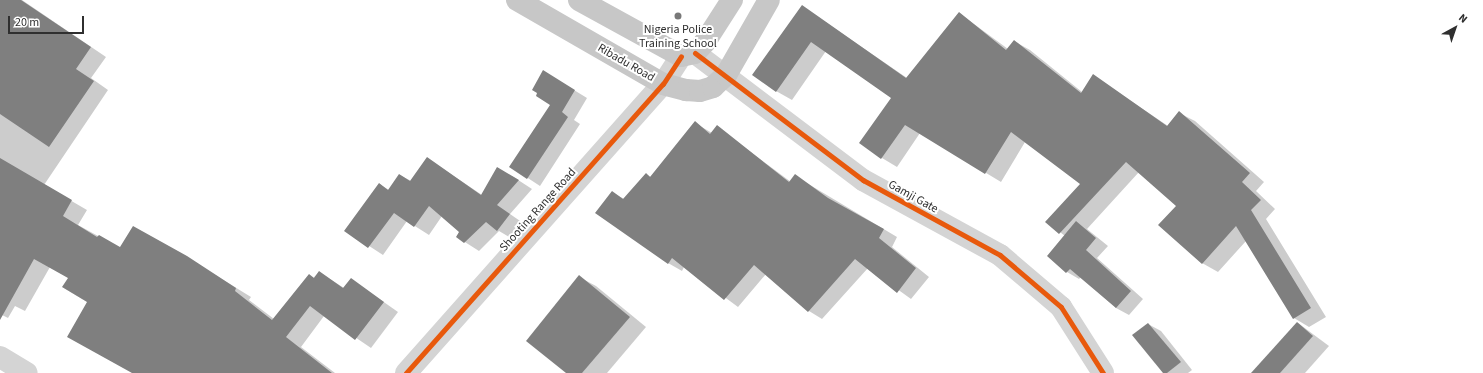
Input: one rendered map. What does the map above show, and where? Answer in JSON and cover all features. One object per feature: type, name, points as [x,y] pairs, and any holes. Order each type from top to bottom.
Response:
[{"type":"main road","name":"Ribadu Road","points":[[516,0],[663,84],[686,90],[700,91],[713,87],[726,76],[769,0]]},
{"type":"main road","points":[[579,0],[681,53],[705,42],[732,0]]},
{"type":"street","name":"Shooting Range Road","points":[[406,373],[663,84],[681,53]]},
{"type":"street","name":"Gamji Gate","points":[[681,53],[726,76],[863,180],[1000,255],[1061,307],[1104,373]]},
{"type":"street","points":[[0,357],[27,373]]},
{"type":"building","points":[[0,0],[21,0],[91,47],[76,69],[94,81],[49,147],[0,114]]},
{"type":"building","points":[[802,5],[906,78],[959,12],[1006,50],[1014,40],[1081,93],[1093,74],[1167,126],[1179,111],[1250,173],[1242,182],[1261,200],[1251,210],[1311,308],[1293,319],[1236,226],[1202,264],[1158,225],[1176,206],[1126,162],[1059,234],[1045,222],[1080,184],[1011,132],[985,174],[905,125],[881,159],[859,143],[891,98],[811,42],[776,92],[752,75]]},
{"type":"building","points":[[543,70],[575,90],[562,112],[568,117],[527,179],[509,167],[550,105],[536,96],[537,93],[532,90]]},
{"type":"building","points":[[695,121],[710,134],[717,125],[789,182],[795,174],[828,198],[884,229],[879,238],[916,268],[897,293],[855,259],[808,312],[754,265],[724,300],[672,258],[668,264],[595,213],[612,191],[623,199],[646,173],[650,177]]},
{"type":"building","points":[[427,157],[481,195],[497,167],[519,180],[497,205],[510,214],[497,231],[486,222],[464,243],[456,237],[459,232],[429,206],[414,227],[394,213],[368,248],[344,231],[379,183],[388,190],[399,174],[410,181]]},
{"type":"building","points":[[0,158],[72,200],[63,216],[97,237],[99,235],[120,247],[133,226],[187,256],[236,288],[235,291],[272,320],[309,274],[314,278],[319,271],[343,288],[351,278],[384,302],[355,340],[310,306],[286,337],[332,373],[132,373],[67,337],[87,302],[62,287],[68,278],[34,259],[0,320]]},
{"type":"building","points":[[1076,221],[1096,238],[1086,250],[1131,291],[1116,308],[1070,269],[1066,273],[1047,256]]},
{"type":"building","points":[[579,275],[630,317],[582,373],[566,373],[526,341]]},
{"type":"building","points":[[1297,322],[1313,336],[1280,373],[1251,373]]},
{"type":"building","points":[[1148,323],[1181,362],[1167,373],[1163,373],[1132,335]]},
{"type":"cycle path","points":[[695,53],[863,180],[1000,255],[1061,307],[1103,373]]},
{"type":"cycle path","points":[[406,373],[663,84],[681,56]]},
{"type":"place","name":"Nigeria Police Training School","points":[[678,16]]}]
